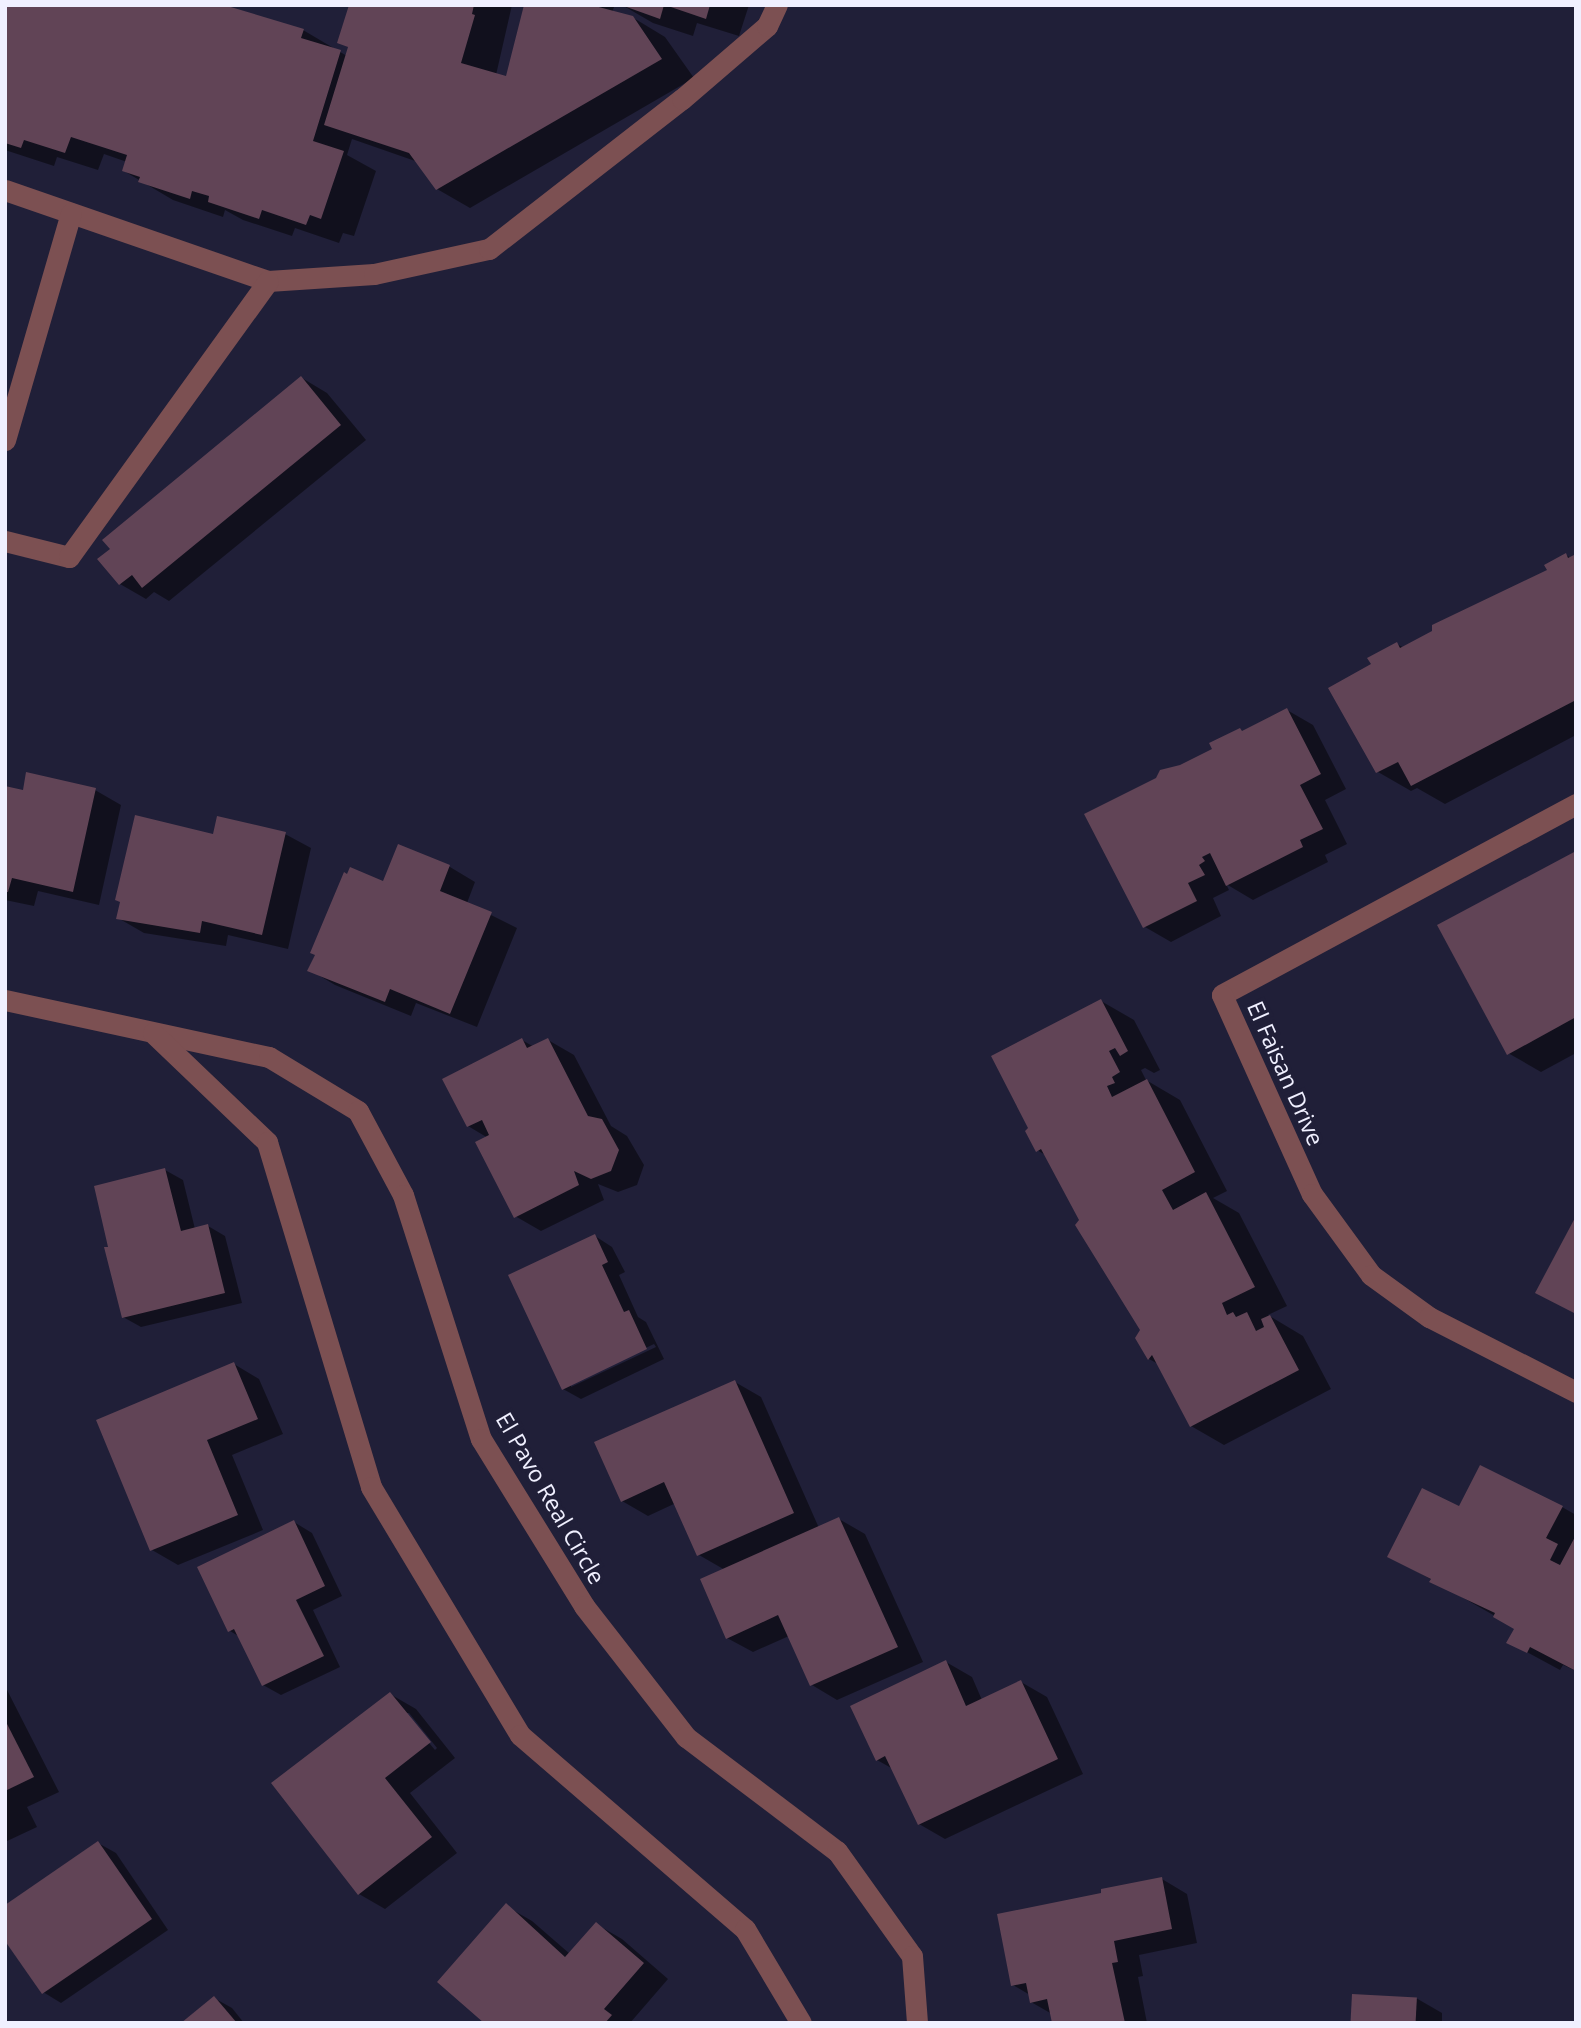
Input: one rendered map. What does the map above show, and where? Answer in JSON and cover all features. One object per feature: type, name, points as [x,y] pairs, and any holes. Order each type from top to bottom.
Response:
[{"type":"street","points":[[5,190],[268,281],[374,274],[489,249],[682,99],[767,26],[776,5]]},
{"type":"street","points":[[5,440],[71,213]]},
{"type":"street","points":[[5,541],[68,557],[268,281]]},
{"type":"street","name":"El Faisan Drive","points":[[1576,804],[1222,995],[1312,1194],[1371,1275],[1430,1317],[1576,1392]]},
{"type":"street","name":"El Pavo Real Circle","points":[[5,1000],[269,1057],[358,1111],[403,1195],[481,1439],[488,1451],[584,1606],[686,1737],[837,1851],[912,1956],[916,2023]]},
{"type":"street","points":[[153,1033],[267,1142],[371,1487],[520,1735],[745,1930],[801,2023]]},
{"type":"building","points":[[5,5],[224,5],[304,29],[301,38],[341,50],[313,141],[344,151],[321,219],[310,215],[306,225],[262,210],[259,219],[208,202],[209,196],[192,191],[190,199],[138,182],[140,177],[122,171],[127,155],[71,137],[65,153],[24,140],[21,148],[5,143]]},
{"type":"building","points":[[349,5],[474,5],[472,14],[475,15],[461,63],[506,76],[524,5],[591,5],[633,16],[662,59],[436,190],[409,153],[324,125],[348,47],[337,43]]},
{"type":"building","points":[[621,5],[664,5],[660,19]]},
{"type":"building","points":[[665,5],[710,5],[706,19]]},
{"type":"building","points":[[301,376],[341,425],[142,588],[132,575],[119,585],[97,559],[110,549],[102,540]]},
{"type":"building","points":[[1566,553],[1568,558],[1576,554],[1576,700],[1411,786],[1398,762],[1376,773],[1328,688],[1371,664],[1367,658],[1397,642],[1400,648],[1432,631],[1432,625],[1547,570],[1544,565]]},
{"type":"building","points":[[1287,708],[1321,774],[1300,785],[1323,829],[1300,840],[1303,847],[1226,886],[1210,853],[1202,857],[1205,861],[1199,865],[1205,875],[1188,883],[1197,901],[1143,928],[1084,814],[1156,778],[1160,770],[1180,765],[1212,749],[1209,743],[1240,728],[1242,731]]},
{"type":"building","points":[[26,772],[96,788],[73,892],[12,878],[8,892],[5,892],[5,786],[23,790]]},
{"type":"building","points":[[135,815],[213,834],[217,816],[286,832],[262,935],[202,921],[200,933],[116,919],[120,902],[115,900]]},
{"type":"building","points":[[398,844],[450,865],[440,891],[492,912],[450,1014],[390,989],[385,1002],[307,971],[315,955],[310,953],[344,872],[347,874],[350,867],[383,881]]},
{"type":"building","points":[[1576,851],[1576,1017],[1507,1055],[1437,925]]},
{"type":"building","points":[[1101,999],[1128,1051],[1120,1056],[1115,1048],[1109,1051],[1120,1072],[1112,1077],[1115,1083],[1107,1086],[1112,1097],[1147,1079],[1195,1172],[1162,1190],[1173,1210],[1206,1192],[1255,1287],[1222,1303],[1227,1315],[1233,1312],[1236,1317],[1247,1312],[1256,1331],[1264,1327],[1261,1319],[1270,1315],[1299,1370],[1190,1427],[1152,1355],[1148,1360],[1135,1338],[1140,1330],[1075,1225],[1079,1220],[1041,1149],[1036,1152],[1025,1131],[1028,1128],[991,1056]]},
{"type":"building","points":[[522,1038],[527,1048],[548,1038],[588,1116],[602,1119],[619,1150],[611,1171],[591,1179],[574,1171],[579,1185],[514,1218],[475,1142],[489,1135],[482,1120],[467,1127],[442,1079]]},
{"type":"building","points":[[165,1168],[181,1231],[208,1224],[225,1293],[122,1318],[104,1247],[108,1247],[94,1186]]},
{"type":"building","points":[[1576,1216],[1576,1314],[1535,1293]]},
{"type":"building","points":[[595,1234],[608,1262],[602,1265],[624,1312],[629,1310],[647,1349],[562,1390],[508,1275]]},
{"type":"building","points":[[234,1362],[258,1419],[207,1440],[238,1515],[150,1551],[96,1420]]},
{"type":"building","points":[[735,1380],[794,1513],[697,1556],[664,1482],[621,1502],[594,1442]]},
{"type":"building","points":[[1480,1465],[1563,1506],[1546,1538],[1558,1544],[1550,1560],[1560,1565],[1576,1535],[1576,1671],[1530,1647],[1527,1653],[1506,1643],[1514,1629],[1493,1617],[1495,1613],[1429,1582],[1431,1579],[1387,1557],[1422,1488],[1459,1506]]},
{"type":"building","points":[[839,1517],[898,1647],[810,1686],[778,1615],[726,1639],[700,1579]]},
{"type":"building","points":[[294,1520],[325,1586],[296,1600],[324,1656],[262,1686],[234,1629],[228,1632],[197,1567]]},
{"type":"building","points":[[946,1660],[966,1706],[1021,1680],[1058,1759],[918,1825],[885,1756],[876,1761],[850,1706]]},
{"type":"building","points":[[390,1692],[431,1742],[385,1778],[432,1837],[358,1895],[271,1783]]},
{"type":"building","points":[[5,1720],[34,1777],[5,1791]]},
{"type":"building","points":[[98,1841],[152,1919],[42,1994],[5,1941],[5,1905]]},
{"type":"building","points":[[1162,1877],[1172,1929],[1114,1941],[1118,1962],[1112,1963],[1125,2023],[1052,2023],[1047,1999],[1030,2003],[1026,1983],[1011,1986],[997,1914],[1101,1893],[1101,1889]]},
{"type":"building","points":[[506,1903],[565,1957],[596,1922],[644,1963],[604,2009],[612,2015],[605,2023],[484,2023],[437,1982]]},
{"type":"building","points":[[1352,1994],[1417,1997],[1416,2023],[1350,2023]]},
{"type":"building","points":[[214,1996],[237,2023],[181,2023]]}]
